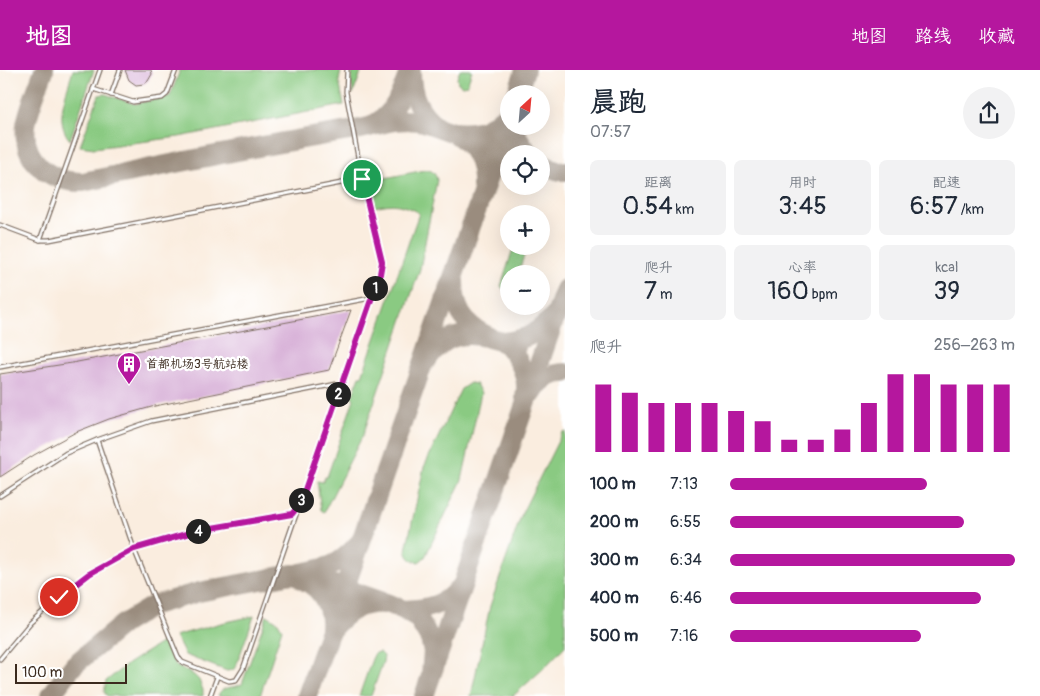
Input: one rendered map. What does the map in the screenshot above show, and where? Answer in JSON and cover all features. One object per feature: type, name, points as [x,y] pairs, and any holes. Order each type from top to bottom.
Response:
[{"type":"lane","points":[[40,240],[100,70]]},
{"type":"lane","points":[[111,95],[120,70]]},
{"type":"lane","points":[[93,89],[134,102],[162,98],[167,94],[176,70]]},
{"type":"lane","points":[[97,440],[134,549],[178,657],[182,662],[217,677],[229,681],[236,680],[240,676],[380,274],[382,262],[362,179],[346,92],[346,70]]},
{"type":"lane","points":[[0,225],[40,240],[57,239],[362,179]]},
{"type":"lane","points":[[0,367],[372,298]]},
{"type":"lane","points":[[0,496],[50,462],[97,440],[151,420],[342,383]]},
{"type":"lane","points":[[0,659],[30,623],[59,597],[89,574],[134,549],[200,530],[292,514],[300,504]]},
{"type":"lane","points":[[210,696],[217,677]]},
{"type":"green space","points":[[73,70],[94,70],[70,140],[62,124],[62,115]]},
{"type":"green space","points":[[180,70],[341,70],[339,81],[344,105],[179,137],[94,148],[80,146],[99,95],[105,94],[135,104],[170,96]]},
{"type":"green space","points":[[353,70],[362,70],[353,94],[351,80]]},
{"type":"green space","points":[[460,70],[472,70],[467,85],[462,86],[458,83],[457,78]]},
{"type":"green space","points":[[425,170],[433,172],[437,180],[420,269],[363,435],[324,512],[321,510],[317,481],[323,482],[325,477],[327,477],[354,399],[352,397],[360,376],[362,376],[419,213],[397,205],[375,207],[370,181]]},
{"type":"green space","points":[[511,255],[524,255],[521,265],[508,265]]},
{"type":"green space","points":[[470,383],[476,384],[481,393],[462,480],[425,557],[419,562],[414,561],[409,557],[406,550],[424,467],[461,389]]},
{"type":"green space","points":[[565,430],[565,646],[513,696],[471,696],[490,606],[522,513]]},
{"type":"green space","points":[[267,615],[278,622],[282,629],[260,696],[218,696],[222,690],[242,684]]},
{"type":"green space","points":[[254,616],[233,670],[227,671],[185,655],[175,636],[221,623]]},
{"type":"green space","points":[[164,641],[176,666],[194,675],[199,680],[203,696],[107,696],[104,692],[106,681],[129,663]]},
{"type":"green space","points":[[380,652],[384,656],[383,662],[371,696],[359,696],[372,659],[375,653]]},
{"type":"building","points":[[125,70],[151,70],[152,74],[144,84],[136,85],[129,80]]},
{"type":"building","name":"首都机场3号航站楼","points":[[351,310],[329,370],[155,406],[109,419],[76,432],[34,455],[0,477],[0,374],[72,363]]},
{"type":"taxiway","points":[[44,70],[27,118],[26,138],[28,149],[33,159],[50,174],[60,179],[71,181],[83,182],[404,120],[424,122],[500,150]]},
{"type":"taxiway","points":[[376,123],[394,107],[410,70]]},
{"type":"taxiway","points":[[520,85],[525,70]]},
{"type":"taxiway","points":[[411,71],[412,87],[420,109],[437,126]]},
{"type":"taxiway","points":[[482,187],[481,169],[476,155],[467,143],[453,132],[477,131],[490,127],[500,119]]},
{"type":"taxiway","points":[[307,696],[503,135]]},
{"type":"taxiway","points":[[517,135],[523,145]]},
{"type":"taxiway","points":[[550,168],[565,171]]},
{"type":"taxiway","points":[[454,280],[454,290],[461,314],[472,326],[488,336]]},
{"type":"taxiway","points":[[424,696],[565,289]]},
{"type":"taxiway","points":[[525,397],[526,382],[522,367],[504,342],[528,336],[555,316]]},
{"type":"taxiway","points":[[427,360],[446,341],[467,335],[491,338],[516,347]]},
{"type":"taxiway","points":[[533,393],[546,378],[555,374],[565,373]]},
{"type":"taxiway","points":[[300,573],[339,562],[358,544]]},
{"type":"taxiway","points":[[50,696],[74,665],[123,624],[154,605],[199,592],[292,574],[311,577],[389,604],[404,610],[418,619],[430,639],[433,651],[431,674]]},
{"type":"taxiway","points":[[303,580],[316,589],[325,601],[330,615],[330,631],[341,619],[354,610],[368,605],[384,604]]},
{"type":"taxiway","points":[[404,610],[432,606],[442,602],[462,586]]},
{"type":"place","name":"首都机场3号航站楼","points":[[129,385]]},
{"type":"route","points":[[59,597],[89,574],[134,549],[200,530],[292,514],[296,510],[300,504],[380,274],[382,262],[362,179]]}]
